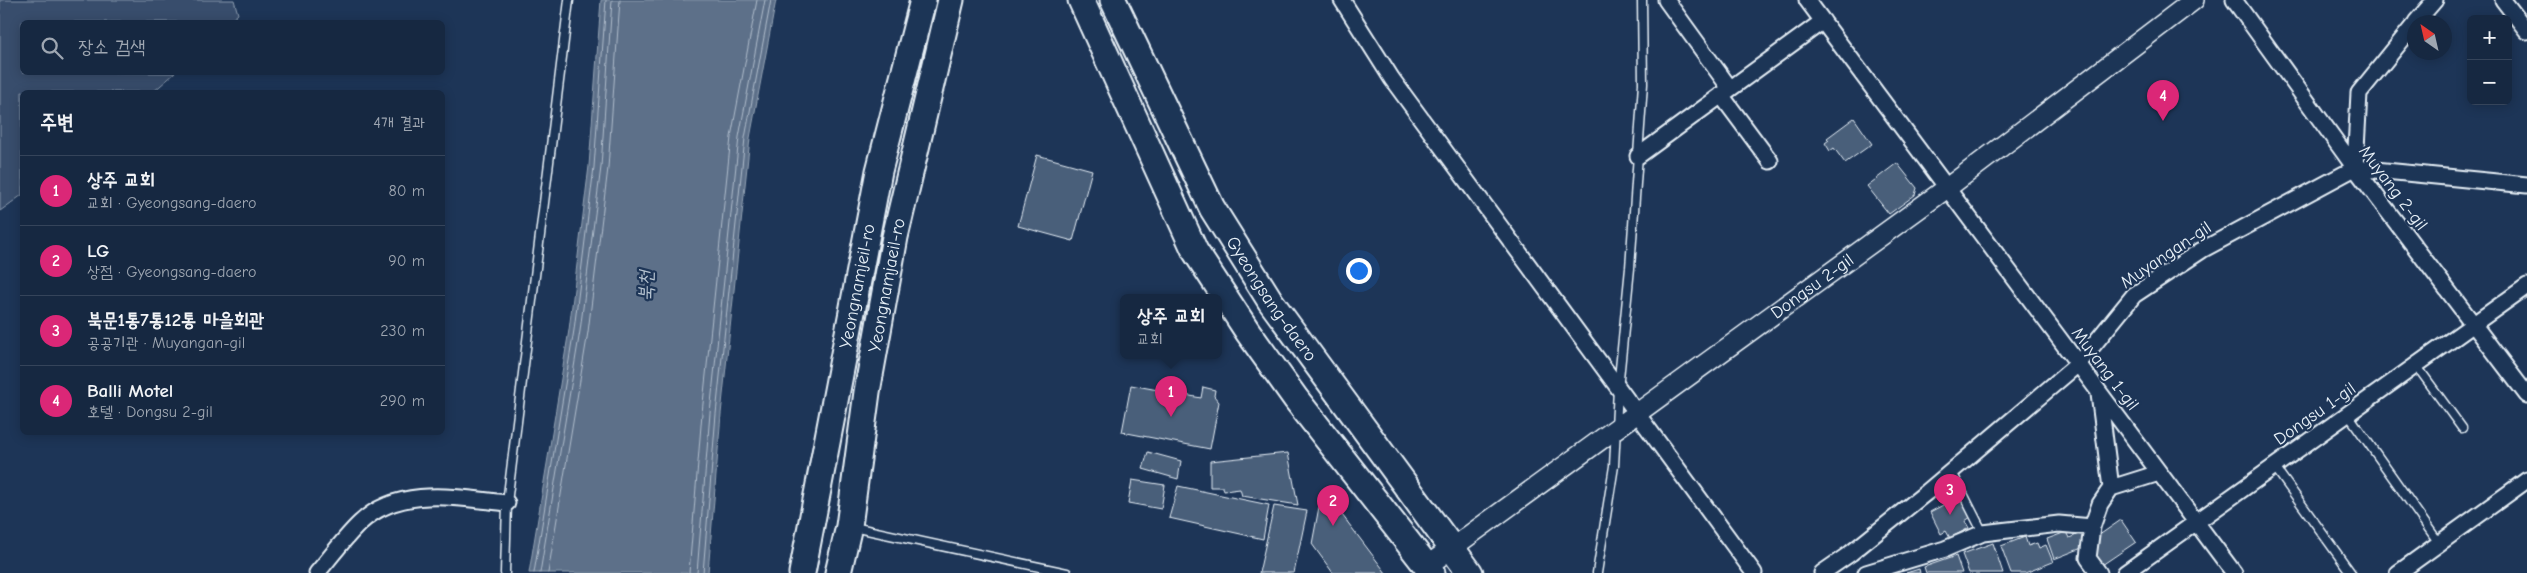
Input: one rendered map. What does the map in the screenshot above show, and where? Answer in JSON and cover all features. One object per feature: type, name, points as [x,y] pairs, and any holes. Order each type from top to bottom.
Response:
[{"type":"main road","name":"Yeongnamjeil-ro","points":[[802,573],[878,171],[923,0]]},
{"type":"main road","name":"Yeongnamjaeil-ro","points":[[838,573],[848,526],[867,392],[895,237],[951,0]]},
{"type":"main road","points":[[1081,0],[1195,251],[1248,332],[1296,399],[1426,571]]},
{"type":"main road","name":"Gyeongsang-daero","points":[[1113,0],[1216,216],[1270,302],[1470,573]]},
{"type":"street","points":[[1342,0],[1392,79],[1754,573]]},
{"type":"street","points":[[1666,0],[1770,161]]},
{"type":"street","name":"Muyang 1-gil","points":[[1807,0],[2234,573]]},
{"type":"street","name":"Dongsu 2-gil","points":[[1426,571],[1452,548],[1946,188],[2194,0]]},
{"type":"street","name":"Muyang 2-gil","points":[[2234,0],[2355,168],[2472,325],[2527,395]]},
{"type":"street","points":[[2422,15],[2435,0]]},
{"type":"street","points":[[2504,0],[2527,31]]},
{"type":"street","points":[[1638,156],[1823,21]]},
{"type":"street","points":[[2407,34],[2359,93],[2355,168],[2527,186]]},
{"type":"street","name":"Muyangan-gil","points":[[1822,573],[1851,553],[1952,472],[2078,364],[2134,295],[2202,250],[2355,168]]},
{"type":"street","name":"Dongsu 1-gil","points":[[2125,573],[2527,286]]},
{"type":"street","points":[[2098,391],[2111,488]]},
{"type":"street","points":[[2099,573],[2088,558],[2092,527],[2100,504],[2111,488],[2160,473]]},
{"type":"street","points":[[2398,573],[2527,480]]},
{"type":"street","points":[[317,573],[361,522],[388,504],[428,496],[507,503]]},
{"type":"street","points":[[1866,573],[1945,549],[1983,533],[2059,524],[2092,527]]},
{"type":"lane","points":[[505,573],[507,503],[569,0]]},
{"type":"lane","points":[[1597,573],[1614,466],[1615,428],[1643,84],[1642,0]]},
{"type":"lane","points":[[2416,366],[2462,428]]},
{"type":"lane","points":[[2348,414],[2439,543]]},
{"type":"lane","points":[[2274,466],[2351,573]]},
{"type":"lane","points":[[1952,472],[1983,533]]},
{"type":"lane","points":[[848,526],[1067,573]]},
{"type":"shaded area","points":[[0,0],[234,0],[238,14],[231,20],[20,20],[20,75],[173,75],[155,90],[20,90],[20,196],[0,211]]},
{"type":"water","name":"북천","points":[[601,0],[776,0],[750,138],[721,414],[708,573],[529,573],[569,330],[589,166]]},
{"type":"building","points":[[1854,118],[1872,144],[1845,163],[1834,148],[1830,151],[1825,143],[1829,140],[1827,138]]},
{"type":"building","points":[[1037,155],[1092,170],[1073,241],[1018,226]]},
{"type":"building","points":[[1897,163],[1917,188],[1915,195],[1889,214],[1867,186]]},
{"type":"building","points":[[1131,385],[1201,398],[1203,387],[1215,390],[1214,396],[1219,402],[1210,449],[1122,432]]},
{"type":"building","points":[[1148,452],[1181,461],[1178,479],[1143,469]]},
{"type":"building","points":[[1288,453],[1298,505],[1242,496],[1240,489],[1224,491],[1223,487],[1210,487],[1210,461]]},
{"type":"building","points":[[1132,480],[1165,485],[1161,509],[1128,503]]},
{"type":"building","points":[[1178,486],[1269,505],[1263,539],[1169,518]]},
{"type":"building","points":[[1960,496],[1971,517],[1965,521],[1969,528],[1950,538],[1946,531],[1941,534],[1930,512]]},
{"type":"building","points":[[1330,499],[1386,573],[1333,573],[1312,544],[1319,507]]},
{"type":"building","points":[[1274,506],[1307,511],[1294,573],[1259,573]]},
{"type":"building","points":[[2121,520],[2136,542],[2102,565],[2094,552],[2095,538]]},
{"type":"building","points":[[2066,532],[2069,538],[2082,533],[2087,546],[2054,559],[2047,539]]},
{"type":"building","points":[[2025,537],[2028,546],[2037,543],[2039,548],[2046,545],[2053,562],[2025,573],[2011,573],[2001,546]]},
{"type":"building","points":[[1993,543],[2003,573],[1969,573],[1962,554]]},
{"type":"building","points":[[1956,556],[1962,573],[1926,573],[1924,567]]},
{"type":"building","points":[[1919,569],[1920,573],[1906,573]]},
{"type":"place","name":"Balli Motel","points":[[2163,121]]},
{"type":"place","name":"상주 교회","points":[[1171,417]]},
{"type":"place","name":"북문1통7통12통 마을회관","points":[[1950,515]]},
{"type":"place","name":"LG","points":[[1333,526]]}]
